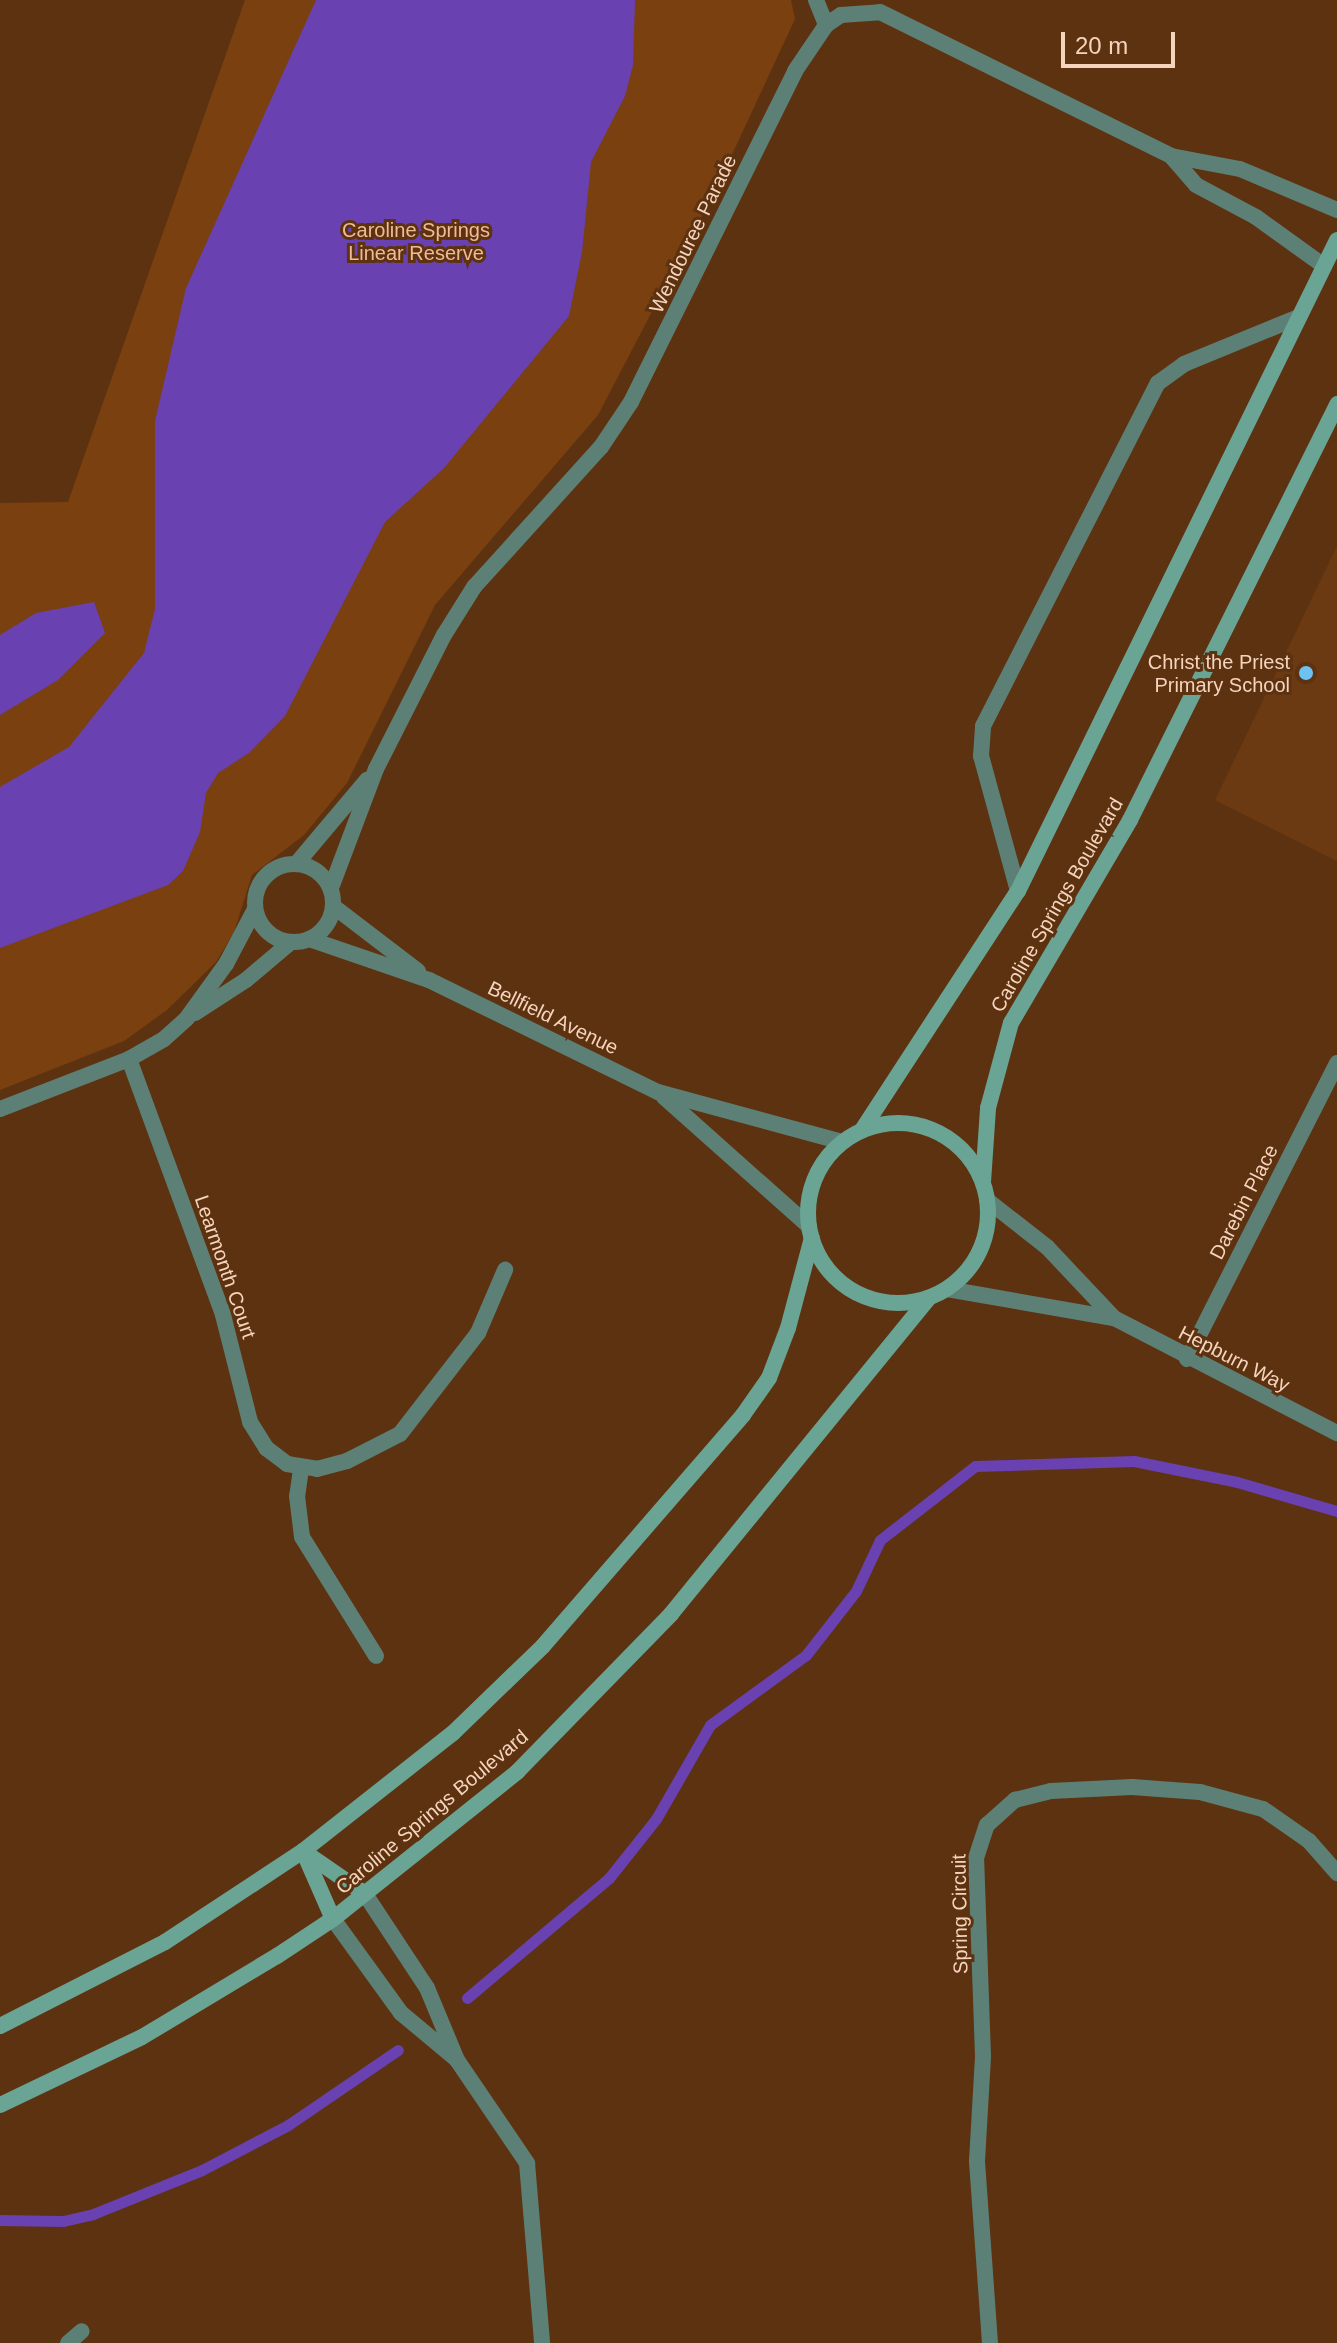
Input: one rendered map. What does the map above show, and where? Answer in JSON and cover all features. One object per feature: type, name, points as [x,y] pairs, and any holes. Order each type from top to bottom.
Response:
[{"type":"main road","name":"Caroline Springs Boulevard","points":[[862,1130],[1018,891],[1296,318],[1337,240]]},
{"type":"main road","name":"Caroline Springs Boulevard","points":[[983,1182],[995,1066],[1011,1023],[1130,820],[1337,404]]},
{"type":"main road","points":[[0,2026],[165,1942],[303,1851],[453,1733],[543,1646],[743,1415],[769,1378],[785,1338],[811,1232],[815,1180],[842,1142],[862,1130],[886,1123],[934,1130],[971,1160],[983,1182],[987,1200],[981,1250],[947,1289],[929,1298],[881,1302],[858,1294],[821,1261],[811,1232]]},
{"type":"main road","name":"Caroline Springs Boulevard","points":[[0,2105],[142,2037],[333,1919],[517,1772],[596,1695],[724,1551],[788,1464],[929,1298]]},
{"type":"main road","points":[[303,1851],[365,1894]]},
{"type":"main road","points":[[303,1851],[333,1919]]},
{"type":"street","points":[[816,0],[826,25],[841,15],[880,12],[1171,156],[1240,169],[1337,210]]},
{"type":"street","name":"Wendouree Parade","points":[[331,888],[376,769],[427,665],[474,587],[601,447],[631,402],[795,71],[826,25]]},
{"type":"street","points":[[1171,156],[1196,185],[1256,217],[1324,266]]},
{"type":"street","name":"Caroline Springs Boulevard","points":[[1018,891],[981,756],[983,726],[1158,383],[1184,364],[1296,318]]},
{"type":"street","name":"Wendouree Parade","points":[[297,863],[376,769]]},
{"type":"street","points":[[0,1109],[129,1059],[246,980],[291,942],[309,939],[323,930],[333,906],[331,888],[314,868],[297,863],[279,866],[265,876],[256,891],[255,909],[226,964],[187,1018]]},
{"type":"street","name":"Bellfield Avenue","points":[[333,906],[429,980]]},
{"type":"street","points":[[255,909],[268,932],[291,942]]},
{"type":"street","name":"Bellfield Avenue","points":[[309,939],[429,980],[658,1092],[842,1142]]},
{"type":"street","name":"Learmonth Court","points":[[129,1059],[223,1315],[250,1422],[266,1448],[301,1469]]},
{"type":"street","name":"Darebin Place","points":[[1187,1359],[1337,1063]]},
{"type":"street","name":"Bellfield Avenue","points":[[658,1092],[811,1232]]},
{"type":"street","name":"Hepburn Way","points":[[987,1200],[1047,1247],[1114,1318],[1187,1359],[1337,1433]]},
{"type":"street","points":[[376,1656],[302,1537],[297,1496],[301,1469],[369,1455],[400,1434],[478,1333],[505,1270]]},
{"type":"street","name":"Hepburn Way","points":[[947,1289],[1114,1318]]},
{"type":"street","name":"Spring Circuit","points":[[990,2343],[977,2161],[983,2056],[976,1858],[987,1825],[1015,1800],[1041,1793],[1132,1787],[1200,1792],[1263,1809],[1309,1841],[1337,1873]]},
{"type":"street","points":[[365,1894],[427,1988],[457,2060],[527,2163],[542,2343]]},
{"type":"street","points":[[333,1919],[401,2013],[457,2060]]},
{"type":"street","points":[[68,2343],[82,2331]]},
{"type":"shaded area","points":[[316,0],[635,0],[633,65],[625,96],[591,162],[582,252],[569,316],[444,468],[385,522],[285,716],[249,753],[218,773],[206,793],[200,832],[183,871],[168,885],[0,948],[0,787],[69,747],[144,653],[155,609],[155,421],[186,288]]},
{"type":"shaded area","name":"Christ the Priest Primary School","points":[[1337,546],[1337,861],[1215,800]]},
{"type":"shaded area","points":[[94,602],[105,633],[58,680],[0,715],[0,635],[36,613]]},
{"type":"green space","name":"Caroline Springs Linear Reserve","points":[[245,0],[791,0],[795,19],[716,189],[598,415],[435,605],[347,783],[304,835],[252,875],[234,932],[216,962],[167,1010],[124,1041],[0,1090],[0,503],[68,502]]},
{"type":"waterway","points":[[467,1998],[609,1878],[656,1819],[710,1725],[806,1655],[856,1591],[880,1540],[975,1466],[1134,1461],[1237,1482],[1337,1511]]},
{"type":"waterway","points":[[0,2220],[63,2221],[93,2214],[202,2170],[288,2125],[398,2050]]},
{"type":"place","name":"Christ the Priest Primary School","points":[[1306,673]]}]
